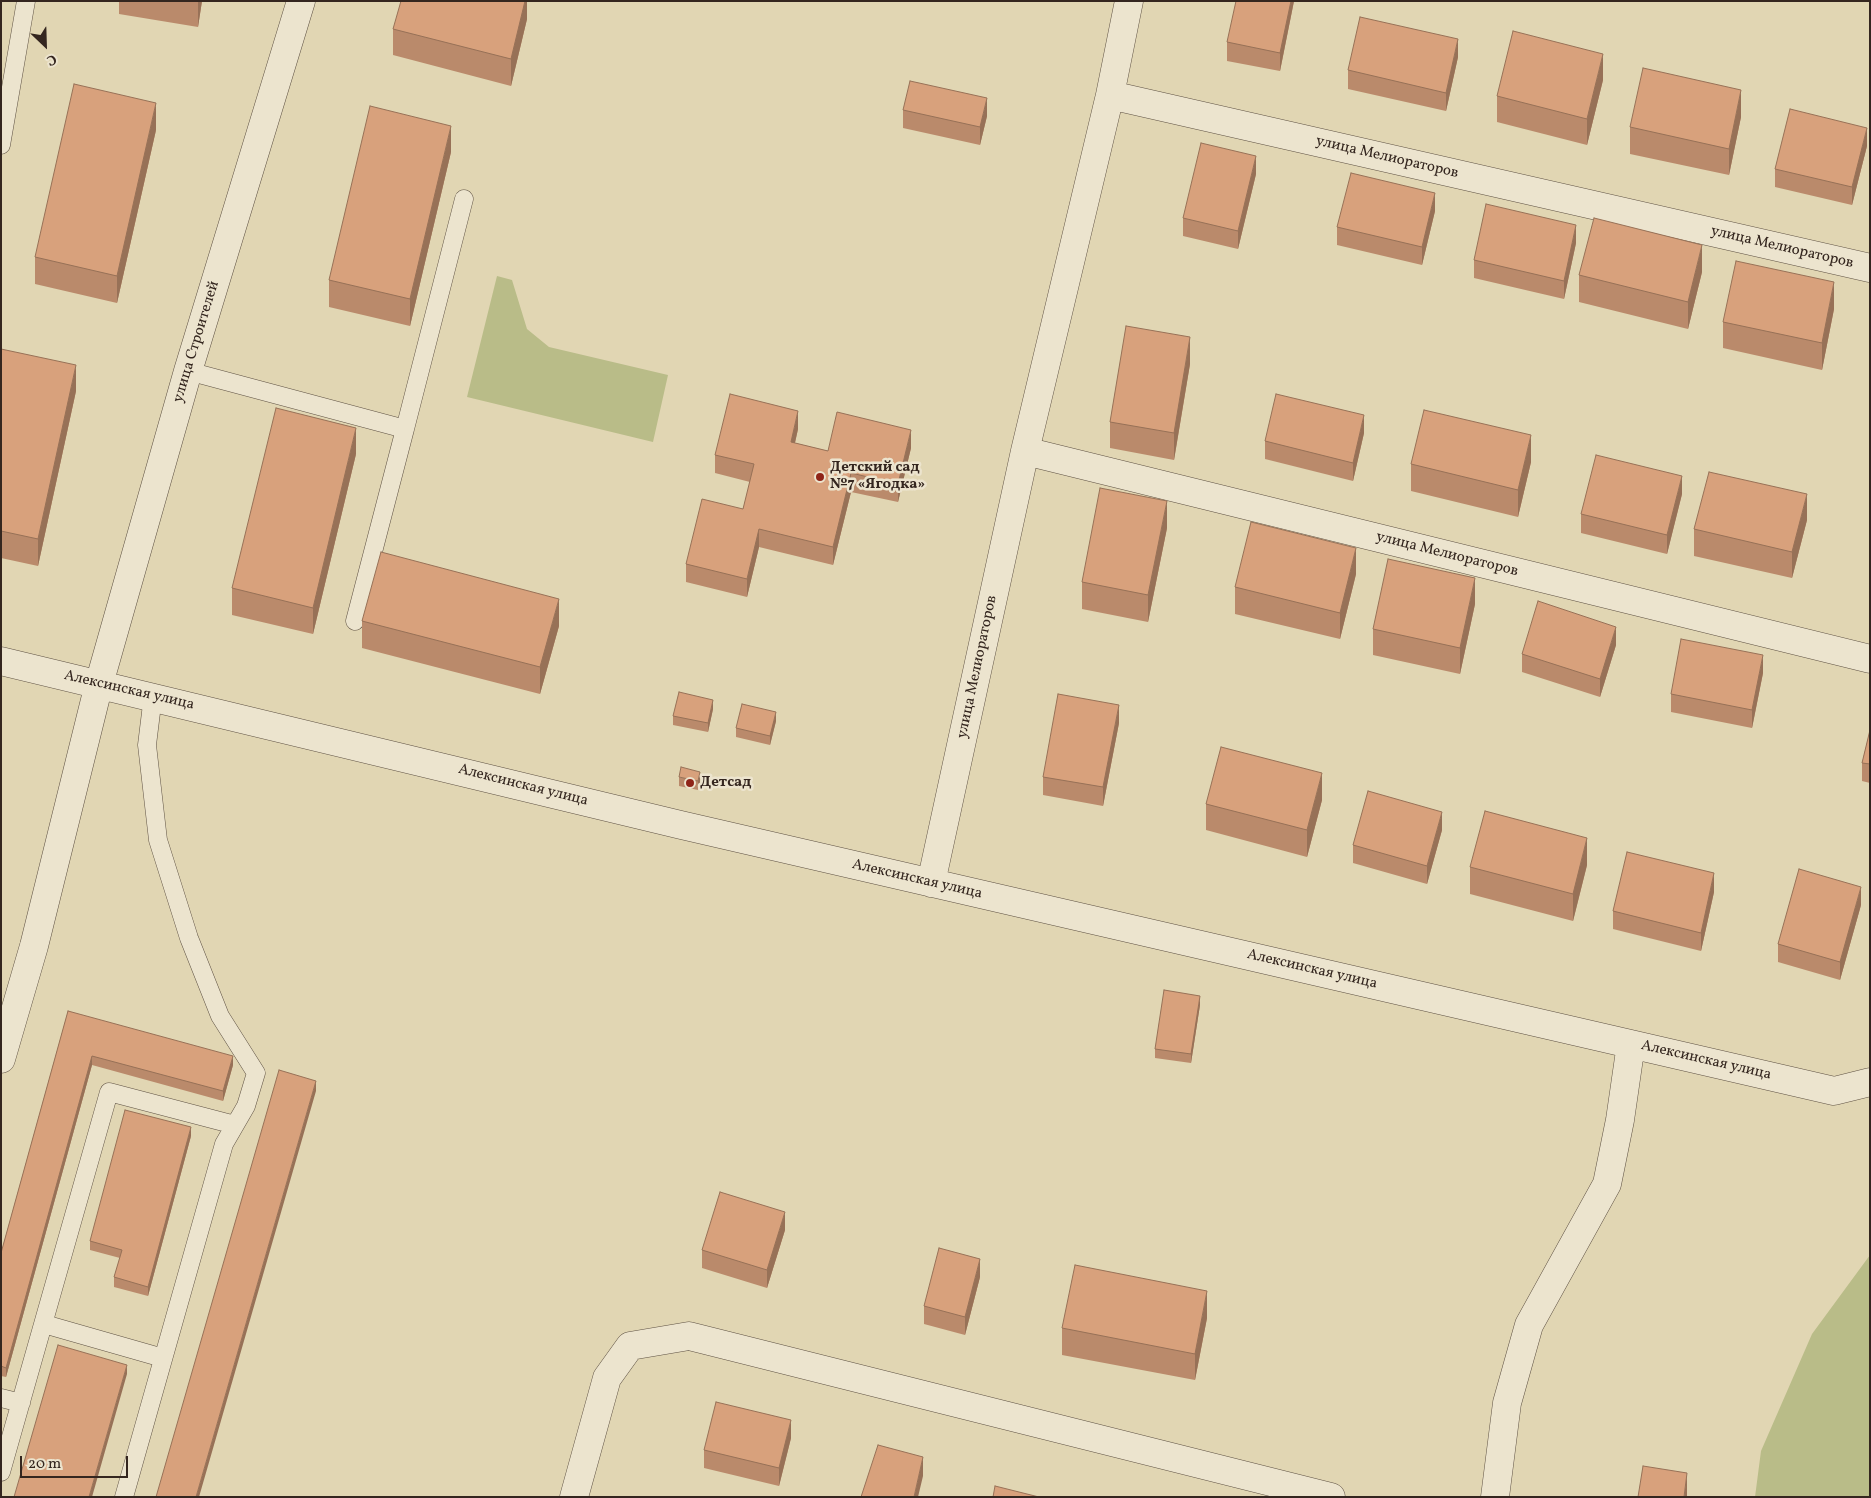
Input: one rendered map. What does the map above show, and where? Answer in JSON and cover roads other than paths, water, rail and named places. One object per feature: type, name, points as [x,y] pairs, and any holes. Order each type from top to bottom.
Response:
[{"type":"street","name":"улица Строителей","points":[[1,1059],[34,946],[99,684],[188,371],[302,1]]},
{"type":"street","name":"улица Мелиораторов","points":[[931,883],[1025,451],[1110,95],[1129,1]]},
{"type":"street","name":"улица Мелиораторов","points":[[1110,95],[1870,268]]},
{"type":"street","name":"улица Мелиораторов","points":[[1025,451],[1870,659]]},
{"type":"street","name":"Алексинская улица","points":[[1,661],[931,883],[1834,1091],[1870,1082]]},
{"type":"street","points":[[1494,1497],[1507,1404],[1529,1325],[1607,1184],[1620,1120],[1631,1044]]},
{"type":"street","points":[[574,1497],[607,1378],[630,1346],[689,1336],[1331,1497]]},
{"type":"lane","points":[[1,145],[26,1]]},
{"type":"lane","points":[[354,621],[464,199]]},
{"type":"lane","points":[[188,371],[405,429]]},
{"type":"lane","points":[[124,1497],[224,1144],[246,1106],[256,1073],[220,1016],[189,938],[158,840],[147,745],[153,696]]},
{"type":"lane","points":[[1,1472],[109,1092],[235,1126]]},
{"type":"lane","points":[[44,1324],[163,1358]]},
{"type":"lane","points":[[1,1398],[21,1403]]},
{"type":"place","name":"Детский сад №7 «Ягодка»","points":[[820,477]]},
{"type":"place","name":"Детсад","points":[[690,783]]}]
